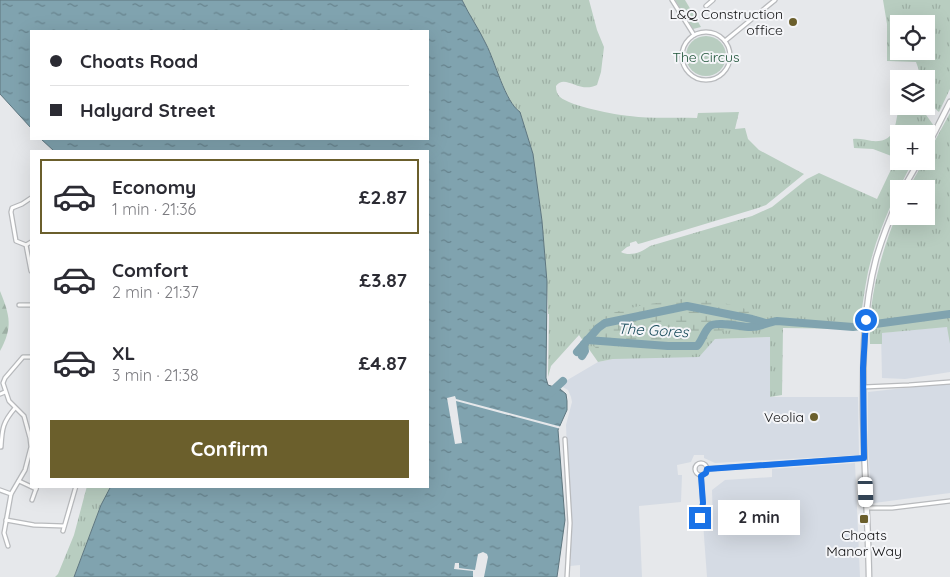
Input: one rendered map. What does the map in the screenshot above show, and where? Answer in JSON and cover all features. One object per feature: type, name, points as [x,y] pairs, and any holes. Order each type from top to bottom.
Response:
[{"type":"street","points":[[672,0],[694,36]]},
{"type":"street","points":[[706,6],[713,0]]},
{"type":"street","points":[[725,41],[775,0]]},
{"type":"street","points":[[707,32],[720,36],[725,41],[730,54],[727,68],[717,78],[710,80],[694,78],[688,72],[682,60],[684,46],[694,36],[707,32]]},
{"type":"street","points":[[935,131],[950,102]]},
{"type":"street","points":[[30,199],[11,210],[16,242],[26,244],[30,242]]},
{"type":"street","points":[[870,577],[864,458],[863,387],[865,332],[876,259],[890,219]]},
{"type":"street","points":[[26,244],[30,266]]},
{"type":"street","points":[[19,306],[30,305]]},
{"type":"street","points":[[30,356],[23,357],[3,383],[9,401],[24,416],[30,438]]},
{"type":"street","points":[[863,387],[950,382]]},
{"type":"street","points":[[0,394],[5,392]]},
{"type":"street","points":[[0,447],[2,427],[6,418],[15,408]]},
{"type":"street","points":[[27,423],[30,420]]},
{"type":"street","points":[[565,439],[570,523],[567,577]]},
{"type":"street","points":[[8,546],[4,533],[11,494],[25,470],[30,451]]},
{"type":"street","points":[[707,469],[864,458]]},
{"type":"street","points":[[701,476],[693,469],[701,463],[707,469]]},
{"type":"street","points":[[701,476],[706,473],[707,469]]},
{"type":"street","points":[[700,518],[703,503],[701,476]]},
{"type":"street","points":[[19,481],[30,486]]},
{"type":"street","points":[[32,500],[36,488]]},
{"type":"street","points":[[63,531],[75,488]]},
{"type":"street","points":[[0,490],[11,494]]},
{"type":"street","points":[[867,508],[892,508],[950,501]]},
{"type":"street","points":[[6,520],[64,526]]},
{"type":"shaded area","points":[[950,326],[950,372],[905,379],[882,378],[881,333]]},
{"type":"shaded area","points":[[771,337],[770,397],[858,397],[859,455],[715,463],[704,458],[704,455],[694,455],[691,462],[677,465],[678,475],[682,475],[681,502],[639,506],[642,577],[580,577],[580,565],[570,566],[571,559],[565,558],[570,523],[566,425],[572,402],[568,390],[561,386],[564,382],[598,362],[715,339]]},
{"type":"shaded area","points":[[950,383],[950,493],[874,503],[871,496],[868,444],[868,392]]},
{"type":"shaded area","points":[[855,463],[860,577],[707,577],[703,523],[713,523],[712,490],[725,480],[772,477],[772,469]]},
{"type":"green space","points":[[462,0],[589,0],[604,47],[601,72],[597,85],[590,87],[578,86],[568,82],[560,83],[556,86],[560,97],[573,104],[594,110],[638,117],[697,118],[698,113],[739,112],[735,129],[745,128],[748,139],[759,150],[804,174],[766,205],[642,243],[638,244],[636,241],[630,243],[630,246],[621,252],[628,254],[636,253],[650,246],[752,216],[772,207],[807,179],[819,173],[877,199],[891,170],[908,170],[904,180],[890,180],[890,208],[876,243],[868,272],[859,329],[783,328],[782,395],[770,397],[770,337],[715,339],[699,357],[613,359],[598,362],[579,335],[551,366],[548,377],[549,314],[547,282],[542,221],[533,154],[520,112],[505,91],[486,44]]},
{"type":"green space","points":[[675,0],[685,0],[701,27],[693,29]]},
{"type":"green space","points":[[883,0],[950,0],[950,89],[939,112],[935,108],[935,70],[919,70],[916,62],[887,61],[887,24]]},
{"type":"green space","name":"The Circus","points":[[710,36],[717,39],[723,45],[726,56],[725,64],[717,73],[710,76],[702,76],[695,73],[687,64],[686,52],[689,45],[698,37]]},
{"type":"green space","points":[[950,113],[950,344],[947,327],[882,333],[882,344],[870,344],[871,310],[877,275],[893,225],[935,225],[935,180],[913,180],[919,170],[935,170],[935,140]]},
{"type":"green space","points":[[897,115],[926,115],[933,125],[895,125]]},
{"type":"green space","points":[[890,136],[890,155],[873,149],[854,148],[853,139],[880,141]]},
{"type":"green space","points":[[0,291],[9,321],[7,335],[0,351]]},
{"type":"green space","points":[[680,299],[701,300],[740,307],[762,316],[769,322],[759,330],[714,331],[696,351],[633,346],[609,347],[598,350],[587,340],[586,334],[591,327],[610,314],[634,307]]},
{"type":"green space","points":[[86,488],[110,488],[101,505],[74,577],[55,577],[74,535]]},
{"type":"water","points":[[0,0],[462,0],[486,44],[510,100],[520,112],[533,154],[542,221],[547,282],[546,378],[548,385],[560,389],[566,394],[567,401],[567,410],[558,430],[565,520],[557,577],[74,577],[101,505],[110,488],[429,488],[429,150],[53,150],[42,140],[429,140],[429,30],[30,30],[30,127],[0,94]]},
{"type":"pier","points":[[455,396],[456,399],[562,427],[561,429],[456,401],[462,443],[455,444],[447,398]]},
{"type":"pier","points":[[483,552],[488,557],[484,577],[473,577],[473,571],[454,569],[455,563],[459,563],[459,568],[475,570],[478,554]]},
{"type":"waterway","name":"The Gores","points":[[577,352],[598,328],[605,323],[687,306],[766,323]]},
{"type":"waterway","name":"The Gores","points":[[587,340],[668,346],[697,346],[708,328],[713,325],[754,327],[777,321],[853,327],[950,314]]},
{"type":"waterway","name":"The Gores","points":[[582,356],[585,351],[584,344]]},
{"type":"waterway","name":"The Gores","points":[[550,393],[563,381]]},
{"type":"place","name":"L&Q Construction office","points":[[793,22]]},
{"type":"place","name":"Veolia","points":[[814,417]]},
{"type":"place","name":"Choats Manor Way","points":[[864,519]]},
{"type":"route","points":[[700,518],[703,503],[701,476],[706,473],[707,469],[864,458],[863,368],[866,320]]}]
